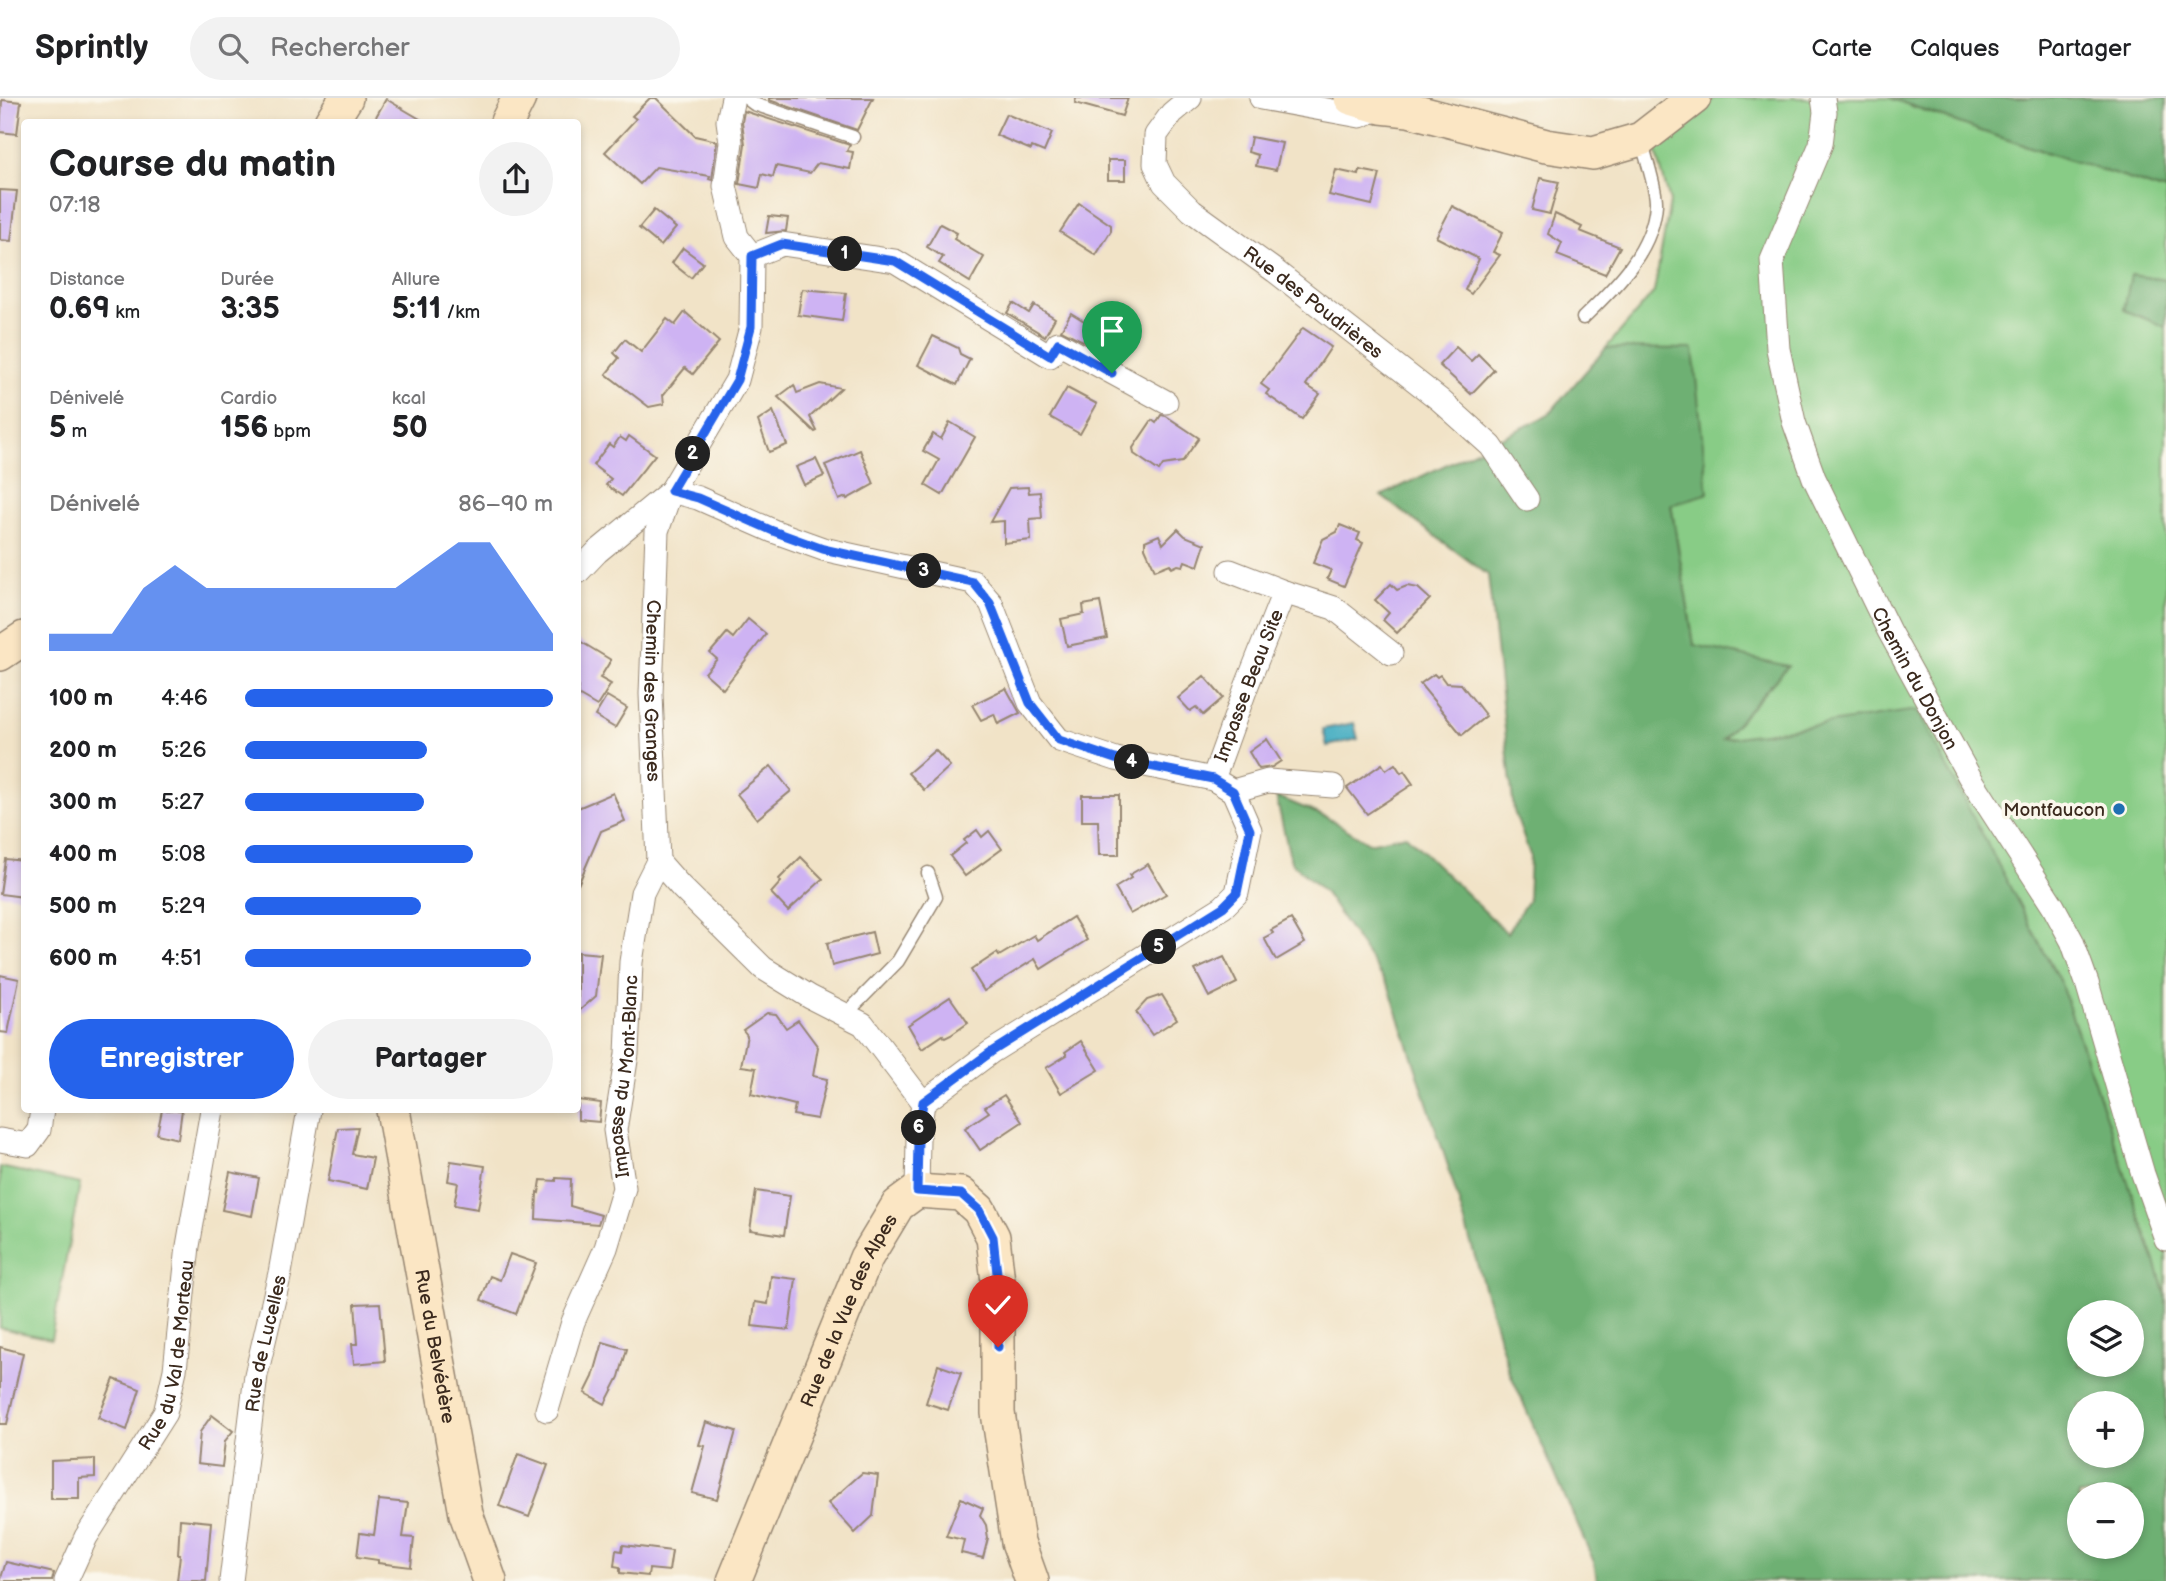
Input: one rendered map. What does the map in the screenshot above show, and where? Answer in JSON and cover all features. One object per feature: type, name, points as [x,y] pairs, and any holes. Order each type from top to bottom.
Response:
[{"type":"street","points":[[333,119],[346,98]]},
{"type":"street","points":[[508,119],[519,98]]},
{"type":"street","points":[[733,98],[728,121],[732,142],[725,186],[737,237],[752,256],[782,244],[895,261],[1050,356],[1058,343],[1166,402]]},
{"type":"street","name":"Rue des Poudrières","points":[[1190,98],[1172,113],[1156,135],[1154,164],[1164,183],[1192,211],[1275,271],[1440,400],[1491,446],[1527,499]]},
{"type":"street","points":[[1261,98],[1360,116],[1366,103],[1409,110],[1546,146],[1593,153],[1641,139],[1694,98]]},
{"type":"street","name":"Chemin du Donjon","points":[[1823,98],[1825,112],[1821,144],[1772,260],[1777,349],[1794,422],[1814,478],[1889,631],[1969,776],[2053,906],[2072,942],[2087,983],[2143,1174],[2166,1239]]},
{"type":"street","name":"Chemin des Granges","points":[[657,861],[651,695],[657,531],[671,491],[737,380],[751,327],[752,256]]},
{"type":"street","points":[[581,569],[597,552],[671,491],[698,498],[773,531],[823,549],[973,582],[990,603],[1030,703],[1059,740],[1115,759],[1223,785],[1268,781],[1333,786]]},
{"type":"street","name":"Impasse Beau Site","points":[[1230,571],[1334,608],[1391,653]]},
{"type":"street","name":"Impasse Beau Site","points":[[1223,785],[1247,685],[1284,592]]},
{"type":"street","points":[[0,654],[21,640]]},
{"type":"street","points":[[923,1102],[991,1052],[1223,907],[1237,893],[1250,830],[1223,785]]},
{"type":"street","points":[[657,861],[763,968],[810,997],[863,1024],[923,1102],[918,1139],[917,1191],[961,1194],[979,1210],[993,1237],[998,1282],[998,1413],[1018,1542],[1021,1581]]},
{"type":"street","name":"Impasse du Mont-Blanc","points":[[547,1410],[573,1322],[606,1248],[624,1188],[615,1130],[627,1054],[631,962],[642,893],[657,861]]},
{"type":"street","points":[[0,1140],[28,1145],[39,1130],[42,1113]]},
{"type":"street","name":"Rue du Val de Morteau","points":[[66,1581],[86,1536],[165,1413],[175,1370],[188,1246],[211,1113]]},
{"type":"street","name":"Rue de Lucelles","points":[[231,1581],[256,1375],[280,1273],[308,1113]]},
{"type":"street","name":"Rue du Belvédère","points":[[394,1113],[466,1514],[490,1581]]},
{"type":"street","name":"Rue de la Vue des Alpes","points":[[734,1581],[866,1258],[898,1205],[917,1191]]},
{"type":"street","points":[[1018,1542],[1032,1581]]},
{"type":"lane","points":[[746,98],[754,104],[853,137]]},
{"type":"lane","points":[[1584,318],[1620,283],[1647,239],[1656,203],[1641,139]]},
{"type":"lane","points":[[845,1015],[898,961],[936,897],[928,873]]},
{"type":"green space","points":[[1715,98],[1890,98],[1984,132],[2166,191],[2166,280],[2132,275],[2124,310],[2166,327],[2166,1295],[2061,984],[1722,740],[1694,645],[1671,504],[1606,348],[1654,292],[1670,202],[1655,147]]},
{"type":"green space","points":[[1890,98],[2166,98],[2166,191],[1984,132]]},
{"type":"green space","points":[[2131,275],[2166,280],[2166,327],[2124,310]]},
{"type":"green space","points":[[1606,348],[1693,349],[1708,493],[1671,505],[1694,645],[1788,666],[1723,739],[1917,710],[2061,984],[2166,1295],[2166,1581],[1597,1581],[1594,1562],[1509,1371],[1448,1166],[1389,987],[1325,893],[1291,862],[1276,796],[1326,817],[1369,843],[1406,835],[1507,933],[1528,900],[1530,855],[1514,811],[1488,575],[1381,496],[1547,416]]},
{"type":"green space","points":[[0,1167],[80,1184],[51,1339],[0,1328]]},
{"type":"water","points":[[1354,723],[1358,739],[1327,746],[1323,729]]},
{"type":"building","points":[[650,98],[656,98],[695,136],[717,141],[712,180],[709,179],[710,176],[656,167],[640,184],[605,152],[636,119],[632,116]]},
{"type":"building","points":[[769,98],[873,98],[857,130]]},
{"type":"building","points":[[1076,98],[1128,98],[1122,116],[1075,103]]},
{"type":"building","points":[[386,99],[420,119],[375,119]]},
{"type":"building","points":[[2,100],[21,102],[17,134],[0,132]]},
{"type":"building","points":[[744,111],[850,145],[847,151],[853,152],[850,169],[818,163],[810,173],[776,166],[773,177],[762,174],[759,188],[739,184],[745,144],[742,122]]},
{"type":"building","points":[[1006,114],[1052,133],[1044,152],[1032,147],[1031,150],[996,135]]},
{"type":"building","points":[[1251,137],[1282,143],[1276,170],[1256,166],[1258,155],[1248,152]]},
{"type":"building","points":[[1108,160],[1125,160],[1125,180],[1108,180]]},
{"type":"building","points":[[1336,170],[1359,175],[1360,170],[1380,174],[1372,205],[1329,195]]},
{"type":"building","points":[[1540,178],[1559,182],[1550,214],[1532,210]]},
{"type":"building","points":[[0,190],[17,191],[11,241],[0,240]]},
{"type":"building","points":[[1079,203],[1111,225],[1111,231],[1096,255],[1060,232]]},
{"type":"building","points":[[1452,206],[1503,232],[1493,252],[1500,255],[1471,294],[1465,290],[1479,259],[1436,237]]},
{"type":"building","points":[[654,210],[676,228],[661,246],[639,228]]},
{"type":"building","points":[[1555,214],[1582,227],[1580,231],[1620,247],[1605,274],[1557,255],[1562,243],[1548,234]]},
{"type":"building","points":[[769,216],[788,218],[786,231],[766,233]]},
{"type":"building","points":[[940,224],[957,233],[954,239],[984,257],[970,282],[939,263],[943,257],[927,247]]},
{"type":"building","points":[[683,248],[703,263],[691,278],[672,263]]},
{"type":"building","points":[[802,289],[846,293],[842,321],[798,315]]},
{"type":"building","points":[[1013,303],[1029,313],[1034,305],[1055,318],[1045,336],[1007,313]]},
{"type":"building","points":[[685,312],[719,342],[693,374],[685,368],[663,395],[664,404],[649,407],[606,374],[619,358],[614,353],[625,339],[641,352],[667,319],[675,325]]},
{"type":"building","points":[[1071,313],[1094,327],[1085,342],[1061,330]]},
{"type":"building","points":[[1303,328],[1331,347],[1306,385],[1320,394],[1302,419],[1266,394],[1269,390],[1261,384]]},
{"type":"building","points":[[933,336],[958,348],[960,354],[970,359],[957,385],[918,365]]},
{"type":"building","points":[[1456,347],[1471,361],[1478,354],[1494,370],[1471,394],[1439,365]]},
{"type":"building","points":[[820,384],[841,388],[810,417],[817,431],[815,432],[778,397],[794,385],[797,393]]},
{"type":"building","points":[[1067,388],[1097,404],[1080,434],[1050,417]]},
{"type":"building","points":[[773,411],[787,445],[769,452],[758,421]]},
{"type":"building","points":[[1161,415],[1199,438],[1182,462],[1163,465],[1159,471],[1134,454],[1133,448],[1152,420],[1156,423]]},
{"type":"building","points":[[950,422],[975,437],[942,495],[925,485],[939,460],[923,451],[933,434],[941,439]]},
{"type":"building","points":[[629,436],[655,455],[622,496],[606,485],[611,479],[593,465],[609,444],[613,447],[620,437],[626,441]]},
{"type":"building","points":[[860,450],[874,484],[847,499],[846,497],[839,500],[825,465]]},
{"type":"building","points":[[816,459],[824,476],[804,485],[796,467]]},
{"type":"building","points":[[1028,487],[1029,493],[1040,492],[1042,518],[1030,519],[1031,540],[1004,543],[1004,521],[990,522],[1009,488]]},
{"type":"building","points":[[1340,525],[1360,533],[1357,540],[1363,543],[1344,586],[1327,579],[1331,570],[1313,563],[1323,539],[1337,532]]},
{"type":"building","points":[[1178,529],[1185,536],[1205,544],[1198,566],[1185,561],[1183,566],[1172,568],[1170,564],[1155,570],[1145,548],[1145,541],[1159,535],[1163,544]]},
{"type":"building","points":[[1391,584],[1397,590],[1407,586],[1418,588],[1430,599],[1397,633],[1383,620],[1389,613],[1375,600]]},
{"type":"building","points":[[1100,602],[1107,638],[1067,646],[1061,619],[1084,614],[1083,605]]},
{"type":"building","points":[[748,619],[766,634],[723,689],[705,673],[717,659],[710,653],[727,633],[733,638]]},
{"type":"building","points":[[581,642],[611,660],[600,678],[611,684],[597,706],[581,697]]},
{"type":"building","points":[[1434,674],[1437,677],[1440,675],[1446,683],[1461,684],[1486,716],[1462,735],[1420,684]]},
{"type":"building","points":[[1204,676],[1223,698],[1203,715],[1196,707],[1190,711],[1178,698]]},
{"type":"building","points":[[1006,688],[1020,713],[998,724],[994,714],[981,720],[972,705]]},
{"type":"building","points":[[607,696],[627,708],[615,728],[595,716]]},
{"type":"building","points":[[1267,739],[1281,761],[1272,767],[1259,769],[1249,752]]},
{"type":"building","points":[[935,750],[950,766],[924,790],[908,773]]},
{"type":"building","points":[[1382,764],[1386,770],[1395,764],[1413,784],[1367,814],[1347,788]]},
{"type":"building","points":[[771,766],[791,791],[757,819],[737,794]]},
{"type":"building","points":[[613,793],[625,821],[601,831],[581,878],[581,807]]},
{"type":"building","points":[[1082,795],[1119,795],[1119,855],[1099,855],[1098,821],[1082,821]]},
{"type":"building","points":[[977,830],[982,837],[989,831],[1002,849],[965,876],[950,856]]},
{"type":"building","points":[[801,857],[823,879],[788,911],[771,893],[781,882],[779,879]]},
{"type":"building","points":[[5,859],[21,861],[21,897],[0,894]]},
{"type":"building","points":[[1148,864],[1166,894],[1130,914],[1115,888],[1131,878],[1129,875]]},
{"type":"building","points":[[1073,917],[1087,940],[1041,969],[1035,959],[984,991],[971,970],[997,953],[999,956],[1034,935],[1037,940]]},
{"type":"building","points":[[1291,919],[1305,943],[1276,960],[1264,938],[1273,933],[1271,930]]},
{"type":"building","points":[[872,932],[877,954],[832,966],[827,943]]},
{"type":"building","points":[[581,952],[601,954],[596,996],[581,1009]]},
{"type":"building","points":[[1224,957],[1237,983],[1209,997],[1195,970]]},
{"type":"building","points":[[0,975],[19,979],[8,1033],[0,1032]]},
{"type":"building","points":[[1162,995],[1177,1019],[1152,1035],[1136,1012],[1147,1000]]},
{"type":"building","points":[[950,997],[968,1023],[922,1049],[908,1025]]},
{"type":"building","points":[[767,1013],[776,1014],[786,1028],[798,1020],[818,1047],[813,1076],[827,1079],[817,1119],[793,1115],[795,1105],[751,1094],[756,1068],[741,1066],[747,1035],[743,1030]]},
{"type":"building","points":[[1081,1041],[1099,1070],[1061,1093],[1046,1068],[1067,1055],[1065,1052]]},
{"type":"building","points":[[1004,1095],[1022,1122],[980,1150],[965,1128],[989,1112],[985,1107]]},
{"type":"building","points":[[581,1100],[601,1103],[599,1122],[578,1120]]},
{"type":"building","points":[[161,1113],[182,1113],[178,1139],[157,1134]]},
{"type":"building","points":[[358,1127],[352,1154],[373,1158],[367,1189],[328,1181],[338,1128]]},
{"type":"building","points":[[451,1161],[485,1166],[478,1209],[454,1205],[458,1183],[448,1181]]},
{"type":"building","points":[[230,1172],[259,1178],[252,1216],[222,1210]]},
{"type":"building","points":[[556,1178],[571,1179],[570,1206],[601,1215],[598,1224],[536,1219],[537,1192],[539,1193],[541,1180],[556,1181]]},
{"type":"building","points":[[756,1191],[790,1196],[784,1235],[750,1230]]},
{"type":"building","points":[[510,1254],[536,1263],[516,1314],[481,1300],[490,1276],[500,1280]]},
{"type":"building","points":[[771,1276],[796,1279],[789,1330],[752,1326],[755,1302],[768,1304]]},
{"type":"building","points":[[380,1303],[385,1361],[354,1364],[352,1344],[358,1344],[355,1304]]},
{"type":"building","points":[[603,1342],[627,1349],[619,1377],[605,1404],[585,1393],[593,1377]]},
{"type":"building","points":[[0,1347],[23,1353],[7,1424],[0,1424]]},
{"type":"building","points":[[938,1365],[961,1373],[948,1410],[926,1403]]},
{"type":"building","points":[[114,1379],[140,1389],[127,1430],[98,1418]]},
{"type":"building","points":[[212,1415],[233,1431],[225,1441],[222,1467],[197,1464],[200,1432]]},
{"type":"building","points":[[706,1422],[736,1431],[717,1499],[692,1493],[705,1446],[699,1445]]},
{"type":"building","points":[[518,1454],[548,1465],[529,1517],[499,1506]]},
{"type":"building","points":[[95,1459],[95,1477],[79,1478],[79,1499],[51,1499],[51,1461]]},
{"type":"building","points":[[862,1473],[878,1475],[873,1516],[855,1533],[828,1503]]},
{"type":"building","points":[[961,1498],[983,1508],[980,1515],[986,1525],[988,1538],[983,1558],[961,1553],[964,1540],[946,1536]]},
{"type":"building","points":[[379,1500],[408,1503],[403,1537],[414,1538],[411,1567],[357,1557],[360,1533],[374,1535]]},
{"type":"building","points":[[180,1519],[211,1522],[206,1581],[177,1581]]},
{"type":"building","points":[[623,1545],[672,1551],[669,1571],[649,1569],[648,1576],[620,1573],[620,1567],[614,1566],[616,1550],[622,1551]]},
{"type":"building","points":[[6,1562],[54,1573],[52,1581],[0,1581]]},
{"type":"place","name":"Montfaucon","points":[[2119,809]]},
{"type":"route","points":[[998,1347],[998,1282],[993,1237],[979,1210],[961,1194],[917,1191],[918,1139],[923,1102],[991,1052],[1223,907],[1237,893],[1250,830],[1233,791],[1213,779],[1115,759],[1059,740],[1030,703],[990,603],[973,582],[823,549],[773,531],[698,498],[671,491],[737,380],[751,327],[752,256],[782,244],[895,261],[1050,356],[1058,343],[1112,373]]}]
